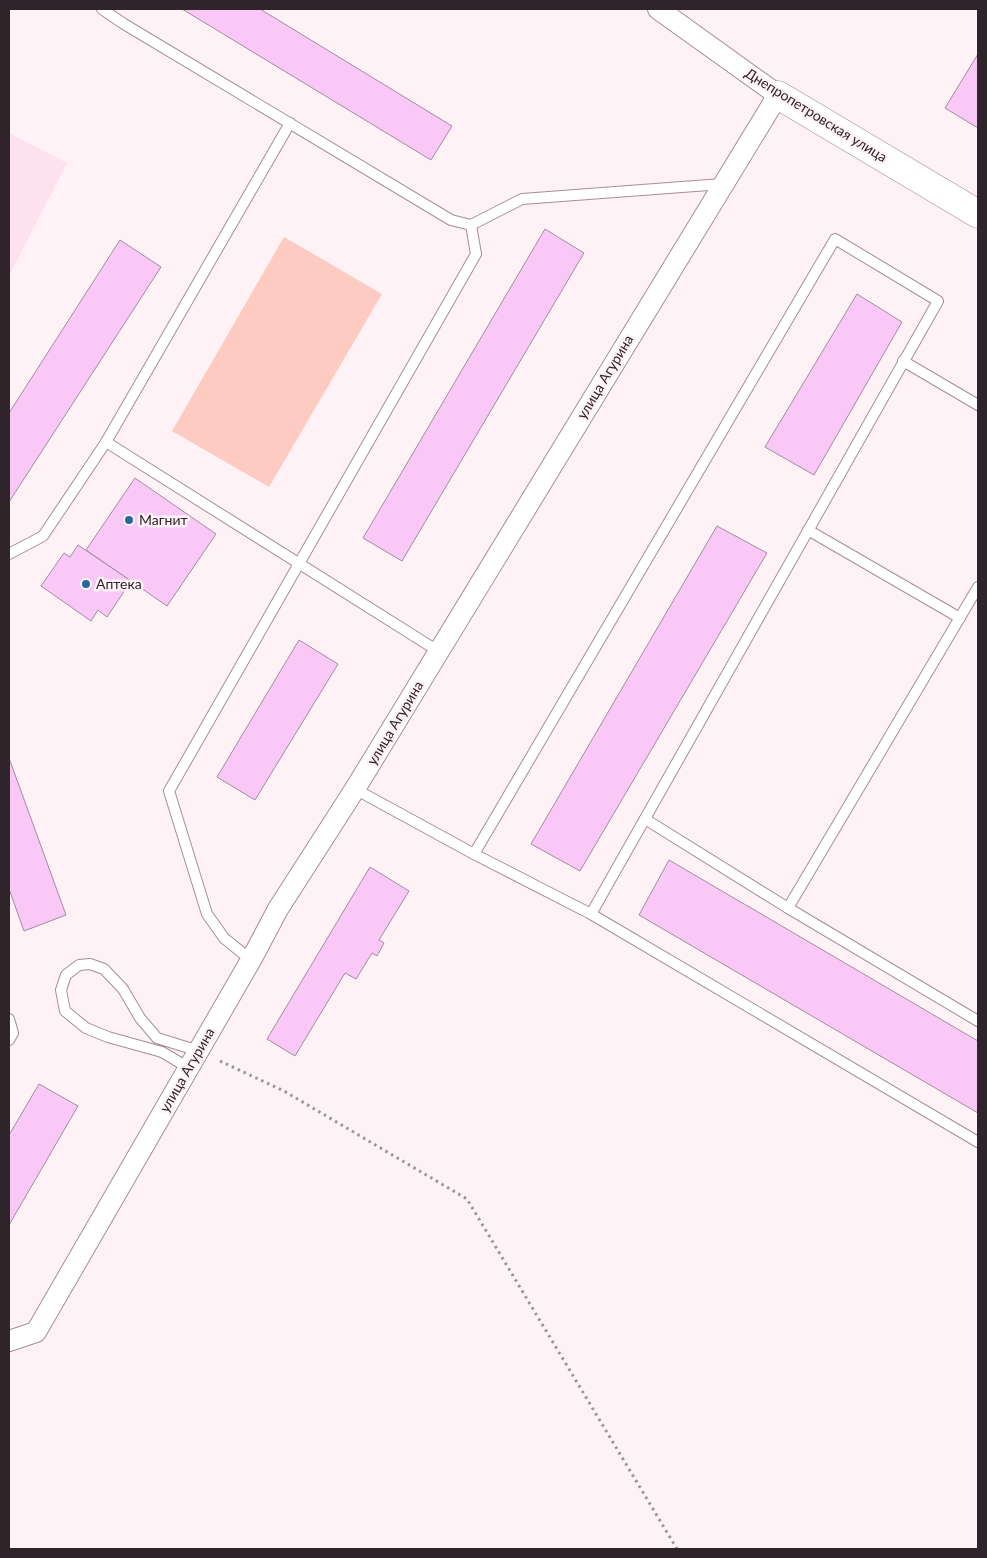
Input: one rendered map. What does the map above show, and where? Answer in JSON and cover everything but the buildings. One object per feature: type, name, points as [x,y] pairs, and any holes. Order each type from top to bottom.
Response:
[{"type":"street","name":"Днепропетровская улица","points":[[658,9],[778,95],[978,214]]},
{"type":"street","name":"улица Агурина","points":[[9,1341],[36,1332],[199,1051],[278,909],[355,789],[778,95]]},
{"type":"lane","points":[[102,9],[452,220],[471,226],[522,199],[722,184]]},
{"type":"lane","points":[[9,554],[44,536],[106,442],[290,123]]},
{"type":"lane","points":[[251,960],[224,938],[207,914],[169,791],[476,254],[471,226]]},
{"type":"lane","points":[[474,854],[835,239],[938,301],[590,914]]},
{"type":"lane","points":[[903,362],[978,405]]},
{"type":"lane","points":[[106,442],[438,651]]},
{"type":"lane","points":[[808,530],[960,618]]},
{"type":"lane","points":[[788,908],[978,587]]},
{"type":"lane","points":[[355,789],[474,854],[590,914],[978,1142]]},
{"type":"lane","points":[[645,819],[788,908],[978,1021]]},
{"type":"lane","points":[[189,1068],[162,1052],[108,1037],[86,1028],[65,1011],[60,990],[66,975],[78,966],[90,964],[104,969],[123,989],[140,1018],[156,1038],[199,1051]]},
{"type":"lane","points":[[9,1019],[13,1033],[9,1040]]},
{"type":"path","points":[[199,1051],[284,1091],[467,1198],[677,1549]]},
{"type":"shaded area","points":[[9,133],[67,163],[9,276]]},
{"type":"shaded area","points":[[284,237],[382,294],[269,487],[172,431]]},
{"type":"place","name":"Магнит","points":[[129,520]]},
{"type":"place","name":"Аптека","points":[[86,584]]}]
